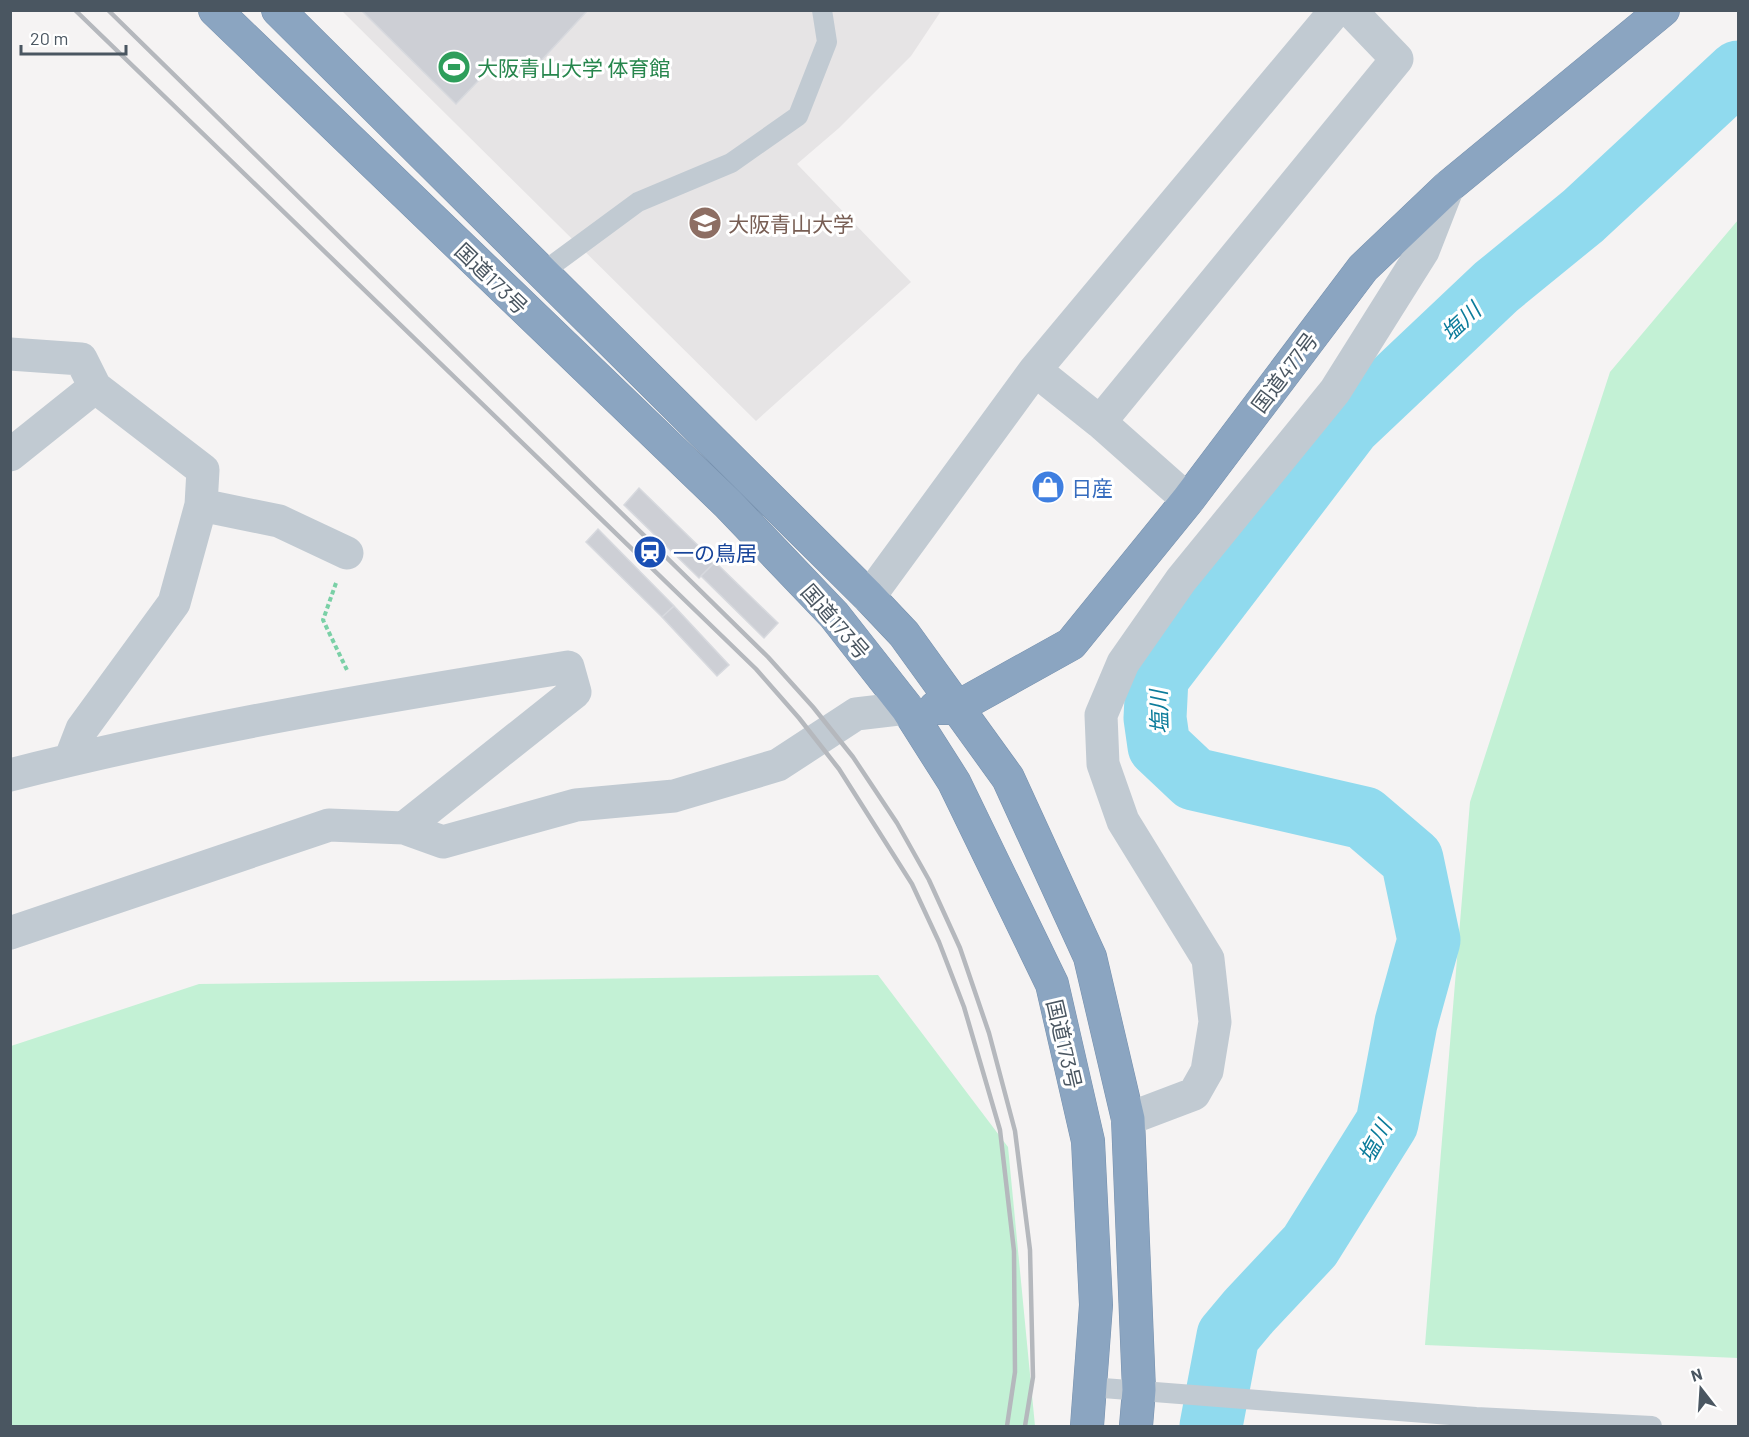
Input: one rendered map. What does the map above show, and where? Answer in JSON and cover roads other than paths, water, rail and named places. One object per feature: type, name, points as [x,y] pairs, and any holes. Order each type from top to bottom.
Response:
[{"type":"highway","name":"国道173号","points":[[214,10],[728,504],[834,615],[907,708],[954,782],[1052,984],[1088,1141],[1096,1305],[1087,1426]]},
{"type":"highway","name":"国道173号","points":[[278,10],[869,597],[904,634],[1008,778],[1090,957],[1128,1119],[1139,1390],[1136,1426]]},
{"type":"highway","name":"国道477号","points":[[907,708],[956,708],[1071,644],[1188,500],[1363,268],[1448,187],[1663,10]]},
{"type":"street","points":[[869,597],[1035,370],[1336,10]]},
{"type":"street","points":[[1100,422],[1397,59],[1350,10]]},
{"type":"street","points":[[1128,1119],[1194,1094],[1207,1071],[1215,1022],[1208,959],[1123,821],[1103,764],[1101,715],[1123,663],[1181,580],[1335,391],[1423,251],[1448,187]]},
{"type":"street","points":[[10,354],[81,359],[95,387],[203,470],[201,505],[174,603],[82,729],[70,760]]},
{"type":"street","points":[[1035,370],[1100,422],[1188,500]]},
{"type":"street","points":[[10,455],[95,387]]},
{"type":"street","points":[[201,505],[279,521],[347,553]]},
{"type":"street","points":[[10,775],[70,760],[361,700],[568,667],[575,692],[404,828]]},
{"type":"street","points":[[10,933],[329,825],[404,828],[443,842],[576,805],[674,796],[778,765],[856,714],[907,708]]},
{"type":"lane","points":[[543,272],[638,202],[732,163],[798,116],[827,42],[822,10]]},
{"type":"lane","points":[[1090,1387],[1476,1417],[1652,1426]]},
{"type":"waterway","name":"塩川","points":[[1211,1426],[1228,1336],[1310,1246],[1387,1123],[1406,1023],[1429,940],[1412,859],[1364,818],[1194,779],[1159,746],[1155,718],[1157,678],[1350,425],[1496,287],[1583,216],[1738,72]]},
{"type":"railway","points":[[75,10],[756,669],[839,769],[912,884],[939,942],[964,1007],[1000,1130],[1014,1251],[1015,1372],[1007,1426]]},
{"type":"railway","points":[[108,10],[768,657],[813,707],[853,757],[897,823],[929,880],[960,948],[989,1033],[1015,1131],[1030,1250],[1033,1377],[1025,1426]]},
{"type":"place","name":"大阪青山大学 体育館","points":[[454,67]]},
{"type":"place","name":"大阪青山大学","points":[[705,223]]},
{"type":"place","name":"日産","points":[[1048,487]]},
{"type":"place","name":"一の鳥居","points":[[650,552]]}]
